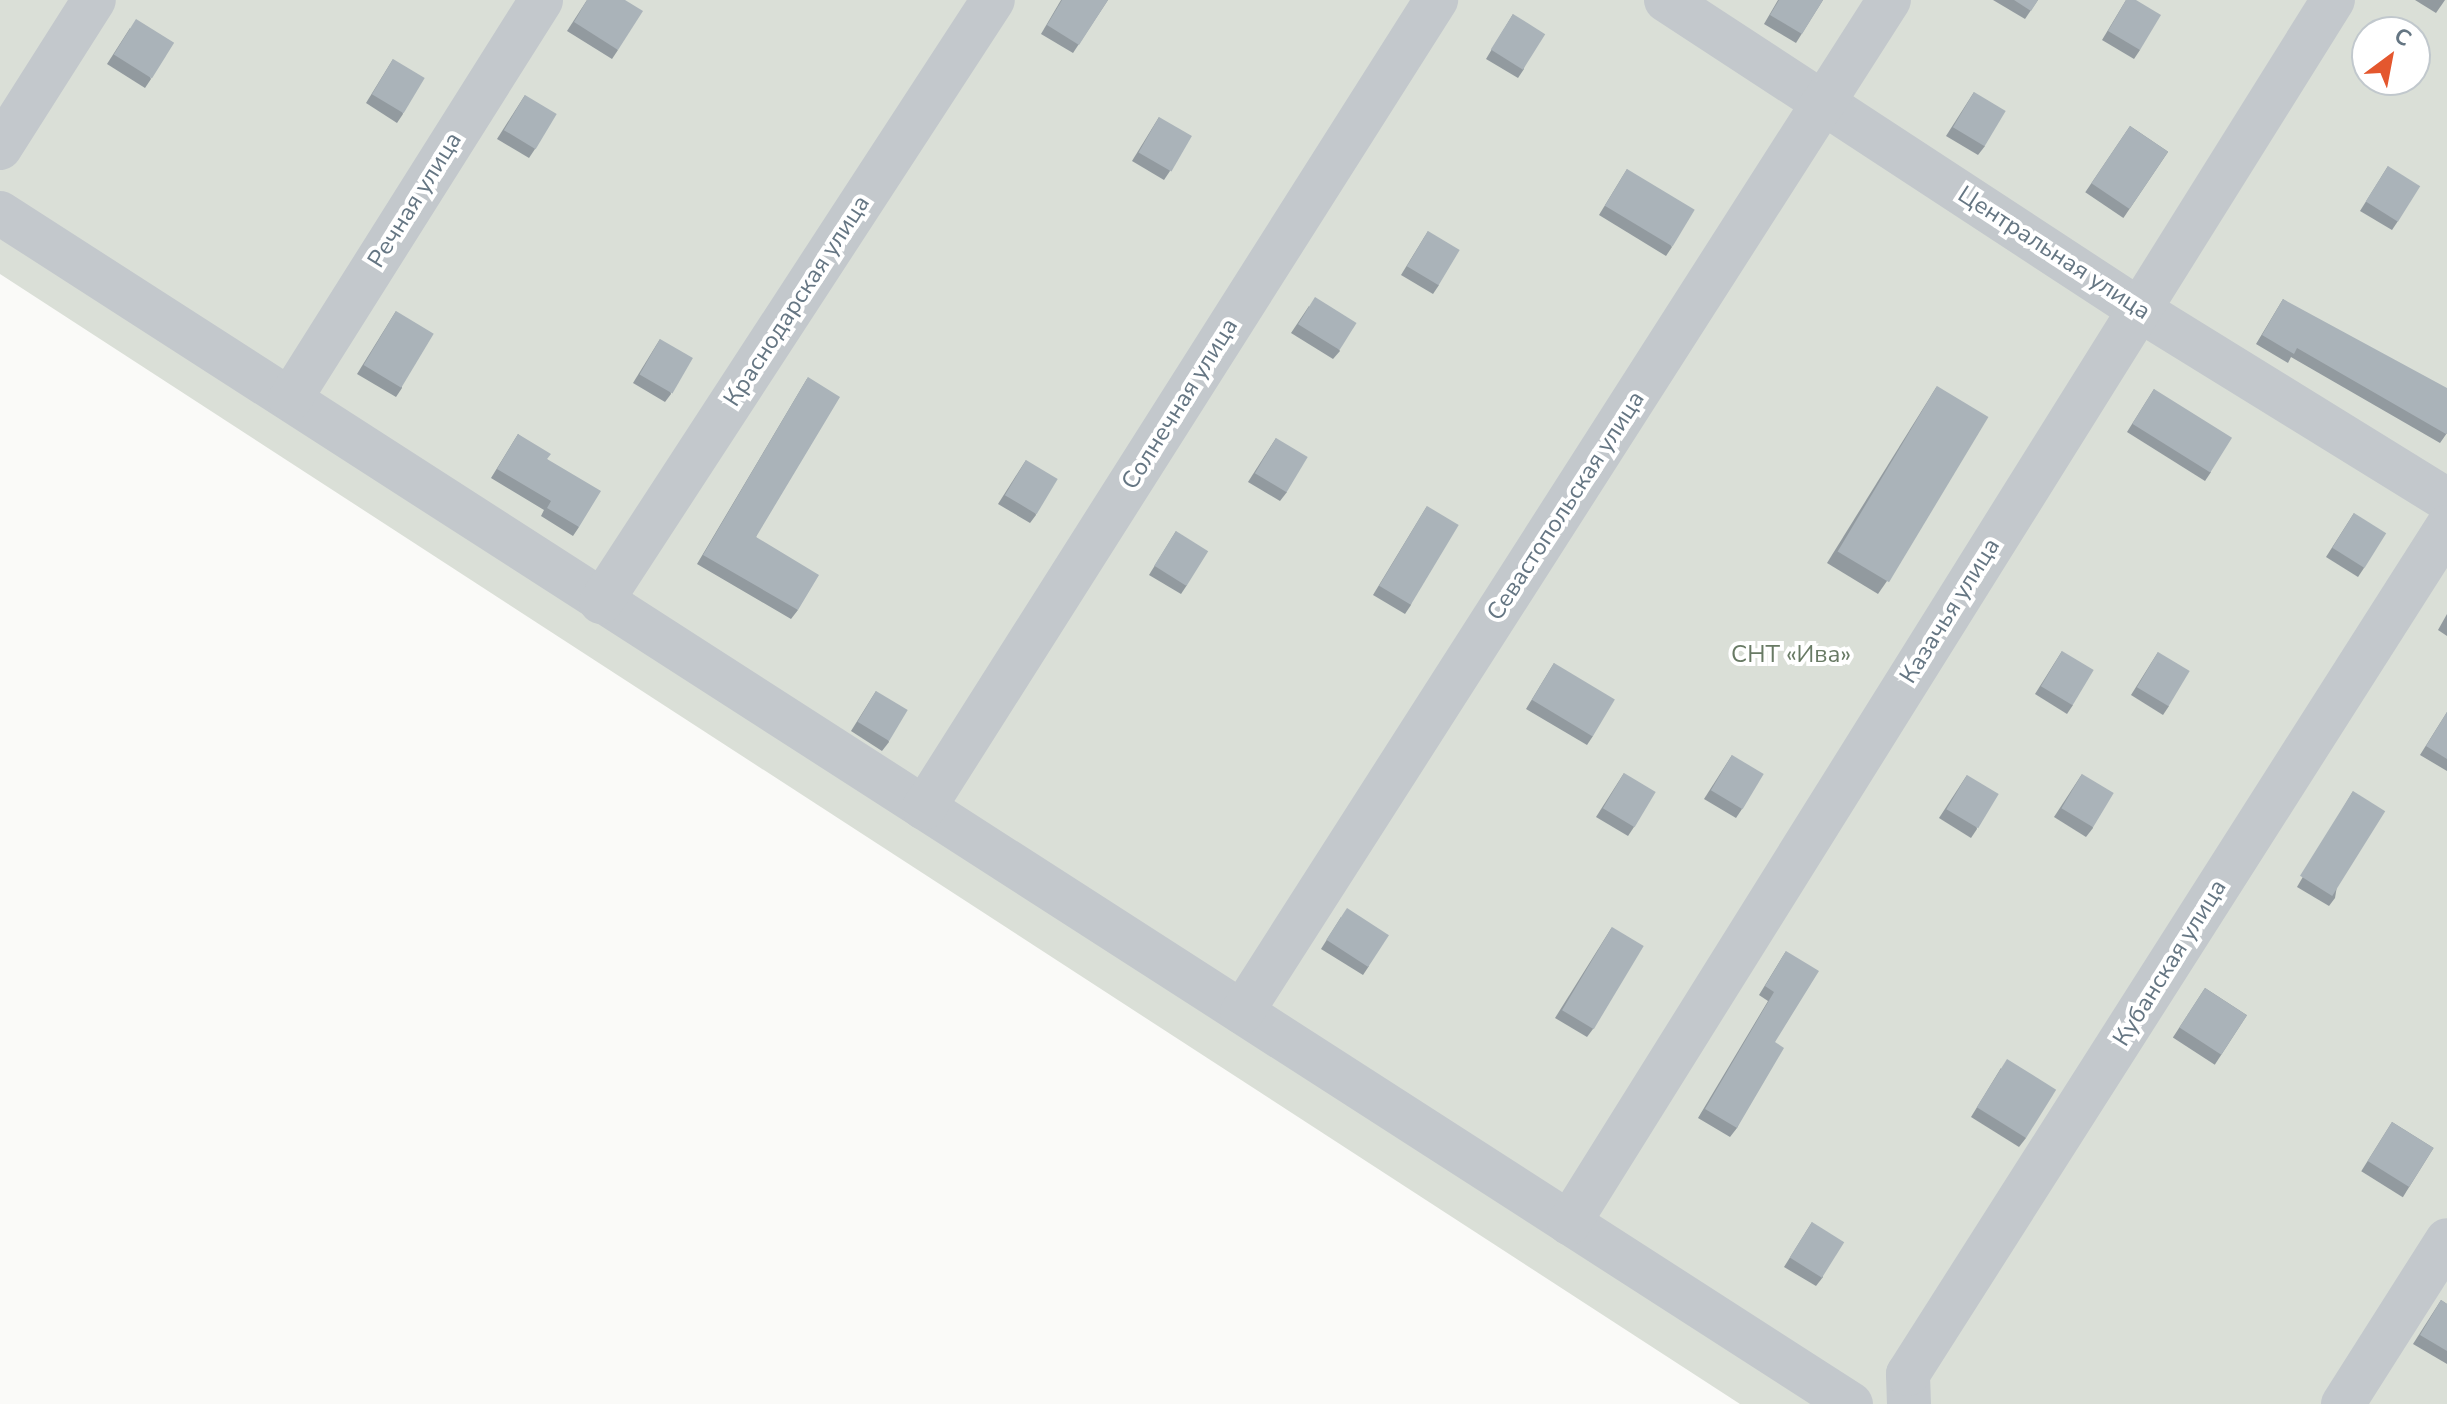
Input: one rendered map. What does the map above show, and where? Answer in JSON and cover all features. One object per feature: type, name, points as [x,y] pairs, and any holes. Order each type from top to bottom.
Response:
[{"type":"street","points":[[0,148],[94,0]]},
{"type":"street","name":"Речная улица","points":[[290,399],[541,0]]},
{"type":"street","name":"Краснодарская улица","points":[[601,602],[993,0]]},
{"type":"street","name":"Солнечная улица","points":[[924,808],[1436,0]]},
{"type":"street","name":"Центральная улица","points":[[1666,0],[1825,101],[2138,309],[2447,500]]},
{"type":"street","name":"Севастопольская улица","points":[[1242,1012],[1889,0]]},
{"type":"street","name":"Казачья улица","points":[[1569,1223],[2333,0]]},
{"type":"street","points":[[0,213],[1851,1404]]},
{"type":"street","name":"Кубанская улица","points":[[1909,1404],[1908,1374],[2447,527]]},
{"type":"street","points":[[2343,1404],[2440,1268]]},
{"type":"green space","name":"СНТ «Ива»","points":[[0,0],[2447,0],[2447,1404],[1740,1404],[0,274]]},
{"type":"building","points":[[587,0],[625,0],[643,11],[618,50],[574,22]]},
{"type":"building","points":[[1062,0],[1108,0],[1079,45],[1047,25]]},
{"type":"building","points":[[1779,0],[1823,0],[1802,34],[1770,15]]},
{"type":"building","points":[[2014,0],[2038,0],[2031,11]]},
{"type":"building","points":[[2126,0],[2136,0],[2161,15],[2140,50],[2108,31]]},
{"type":"building","points":[[1513,14],[1545,34],[1523,70],[1491,50]]},
{"type":"building","points":[[136,19],[174,43],[152,78],[114,55]]},
{"type":"building","points":[[393,59],[425,78],[404,113],[372,94]]},
{"type":"building","points":[[1974,92],[2006,111],[1985,146],[1953,127]]},
{"type":"building","points":[[525,95],[557,114],[536,149],[504,130]]},
{"type":"building","points":[[1159,117],[1192,136],[1171,172],[1138,153]]},
{"type":"building","points":[[2130,126],[2168,152],[2130,209],[2091,183]]},
{"type":"building","points":[[2388,166],[2420,186],[2398,222],[2366,202]]},
{"type":"building","points":[[1627,169],[1695,210],[1673,247],[1605,206]]},
{"type":"building","points":[[1428,231],[1460,250],[1439,285],[1407,266]]},
{"type":"building","points":[[1315,297],[1357,323],[1340,350],[1298,324]]},
{"type":"building","points":[[2283,299],[2447,388],[2447,433],[2297,348],[2294,354],[2262,335]]},
{"type":"building","points":[[396,311],[434,334],[401,388],[364,365]]},
{"type":"building","points":[[660,339],[693,358],[672,394],[640,375]]},
{"type":"building","points":[[808,377],[840,397],[756,537],[819,575],[798,610],[703,555]]},
{"type":"building","points":[[1937,386],[1988,417],[1889,582],[1838,551]]},
{"type":"building","points":[[2154,389],[2232,438],[2210,473],[2132,424]]},
{"type":"building","points":[[518,434],[551,454],[547,459],[601,491],[579,527],[547,508],[551,501],[497,469]]},
{"type":"building","points":[[1276,438],[1308,457],[1287,492],[1255,473]]},
{"type":"building","points":[[1026,460],[1058,479],[1037,514],[1005,495]]},
{"type":"building","points":[[1427,506],[1459,525],[1411,605],[1379,586]]},
{"type":"building","points":[[2354,513],[2386,533],[2364,568],[2332,548]]},
{"type":"building","points":[[1176,531],[1208,551],[1186,586],[1154,566]]},
{"type":"building","points":[[2062,651],[2094,670],[2073,705],[2041,686]]},
{"type":"building","points":[[2158,652],[2190,671],[2169,706],[2137,687]]},
{"type":"building","points":[[1554,663],[1615,700],[1593,736],[1532,700]]},
{"type":"building","points":[[876,691],[908,710],[889,741],[857,722]]},
{"type":"building","points":[[2447,712],[2447,759],[2426,746]]},
{"type":"building","points":[[1732,755],[1764,774],[1743,809],[1711,790]]},
{"type":"building","points":[[1624,773],[1656,792],[1635,827],[1603,808]]},
{"type":"building","points":[[2082,774],[2114,793],[2093,827],[2061,808]]},
{"type":"building","points":[[1967,775],[1999,794],[1978,828],[1946,809]]},
{"type":"building","points":[[2353,791],[2385,811],[2332,896],[2300,876]]},
{"type":"building","points":[[1347,908],[1389,935],[1368,967],[1326,940]]},
{"type":"building","points":[[1612,927],[1644,946],[1594,1029],[1562,1010]]},
{"type":"building","points":[[1786,951],[1819,971],[1775,1042],[1784,1048],[1737,1128],[1705,1109],[1774,992],[1765,986]]},
{"type":"building","points":[[2205,988],[2247,1015],[2221,1055],[2179,1027]]},
{"type":"building","points":[[2007,1059],[2056,1090],[2026,1138],[1977,1107]]},
{"type":"building","points":[[2392,1122],[2434,1148],[2409,1187],[2368,1161]]},
{"type":"building","points":[[1812,1222],[1844,1242],[1822,1278],[1790,1258]]},
{"type":"building","points":[[2441,1300],[2447,1304],[2447,1351],[2420,1335]]}]
